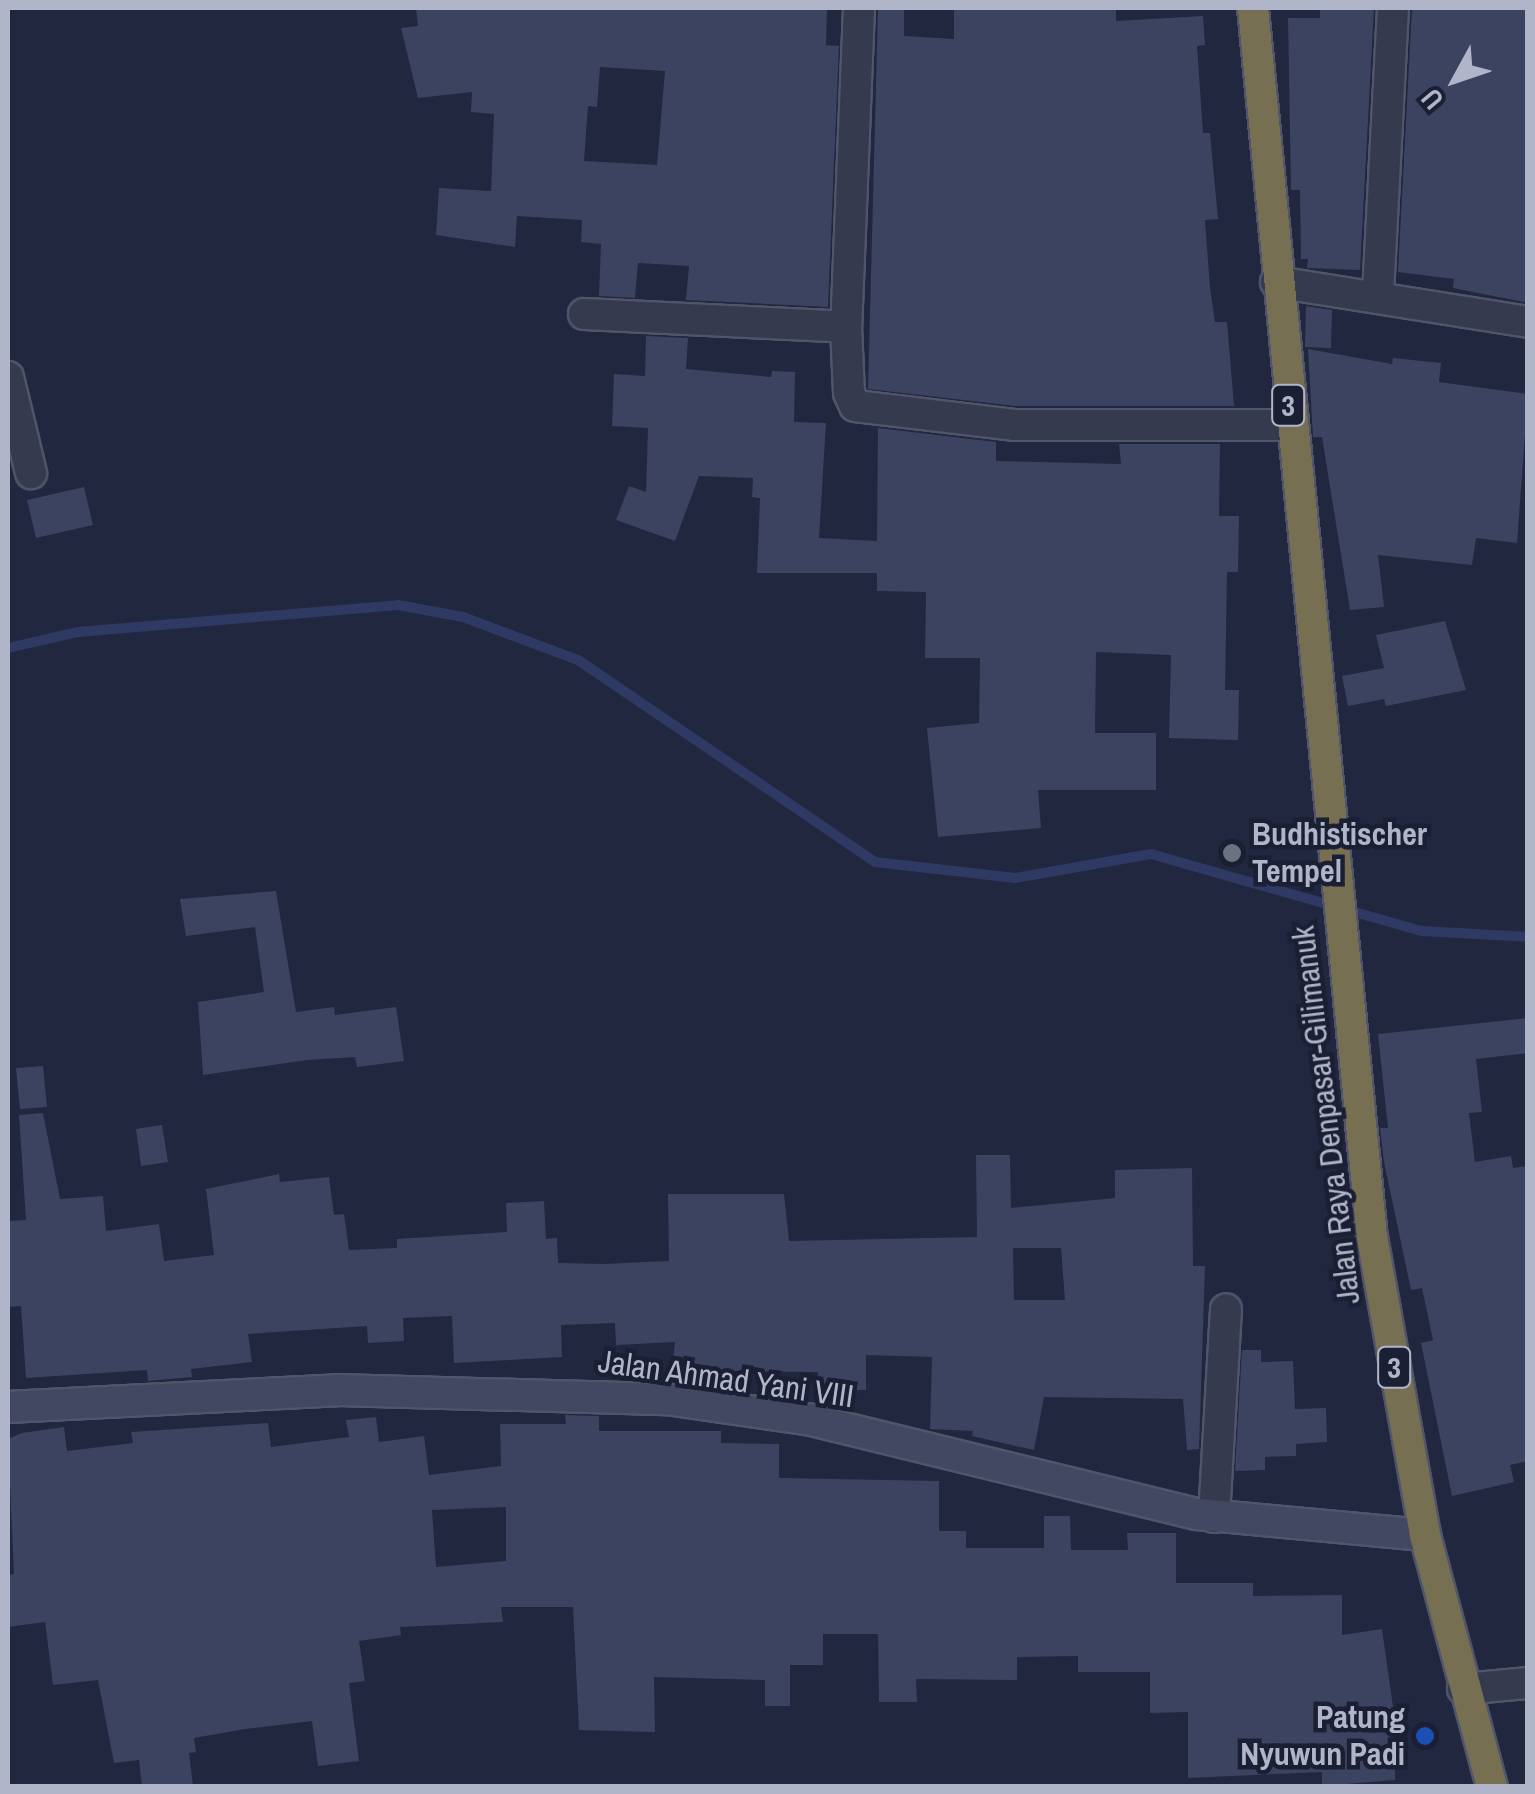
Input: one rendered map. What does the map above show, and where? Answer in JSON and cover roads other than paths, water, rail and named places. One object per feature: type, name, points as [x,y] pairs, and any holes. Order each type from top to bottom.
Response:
[{"type":"highway","name":"Jalan Raya Denpasar-Gilimanuk","points":[[1253,8],[1276,282],[1372,1236],[1425,1535],[1462,1689],[1492,1786]]},
{"type":"street","points":[[859,8],[846,327],[848,393],[865,411],[1014,425],[1290,424]]},
{"type":"street","points":[[1378,294],[1393,8]]},
{"type":"street","points":[[1276,282],[1378,294],[1528,322]]},
{"type":"street","points":[[584,314],[846,327]]},
{"type":"street","points":[[8,377],[31,473]]},
{"type":"street","points":[[1214,1517],[1226,1309]]},
{"type":"street","name":"Jalan Ahmad Yani VIII","points":[[8,1408],[338,1390],[666,1399],[811,1420],[1214,1517],[1425,1535]]},
{"type":"street","points":[[1462,1689],[1528,1683]]},
{"type":"waterway","points":[[8,648],[78,632],[398,605],[463,617],[578,660],[875,862],[1015,878],[1151,854],[1422,931],[1528,937]]},
{"type":"place","name":"Budhistischer Tempel","points":[[1232,853]]},
{"type":"place","name":"Patung Nyuwun Padi","points":[[1425,1736]]}]
